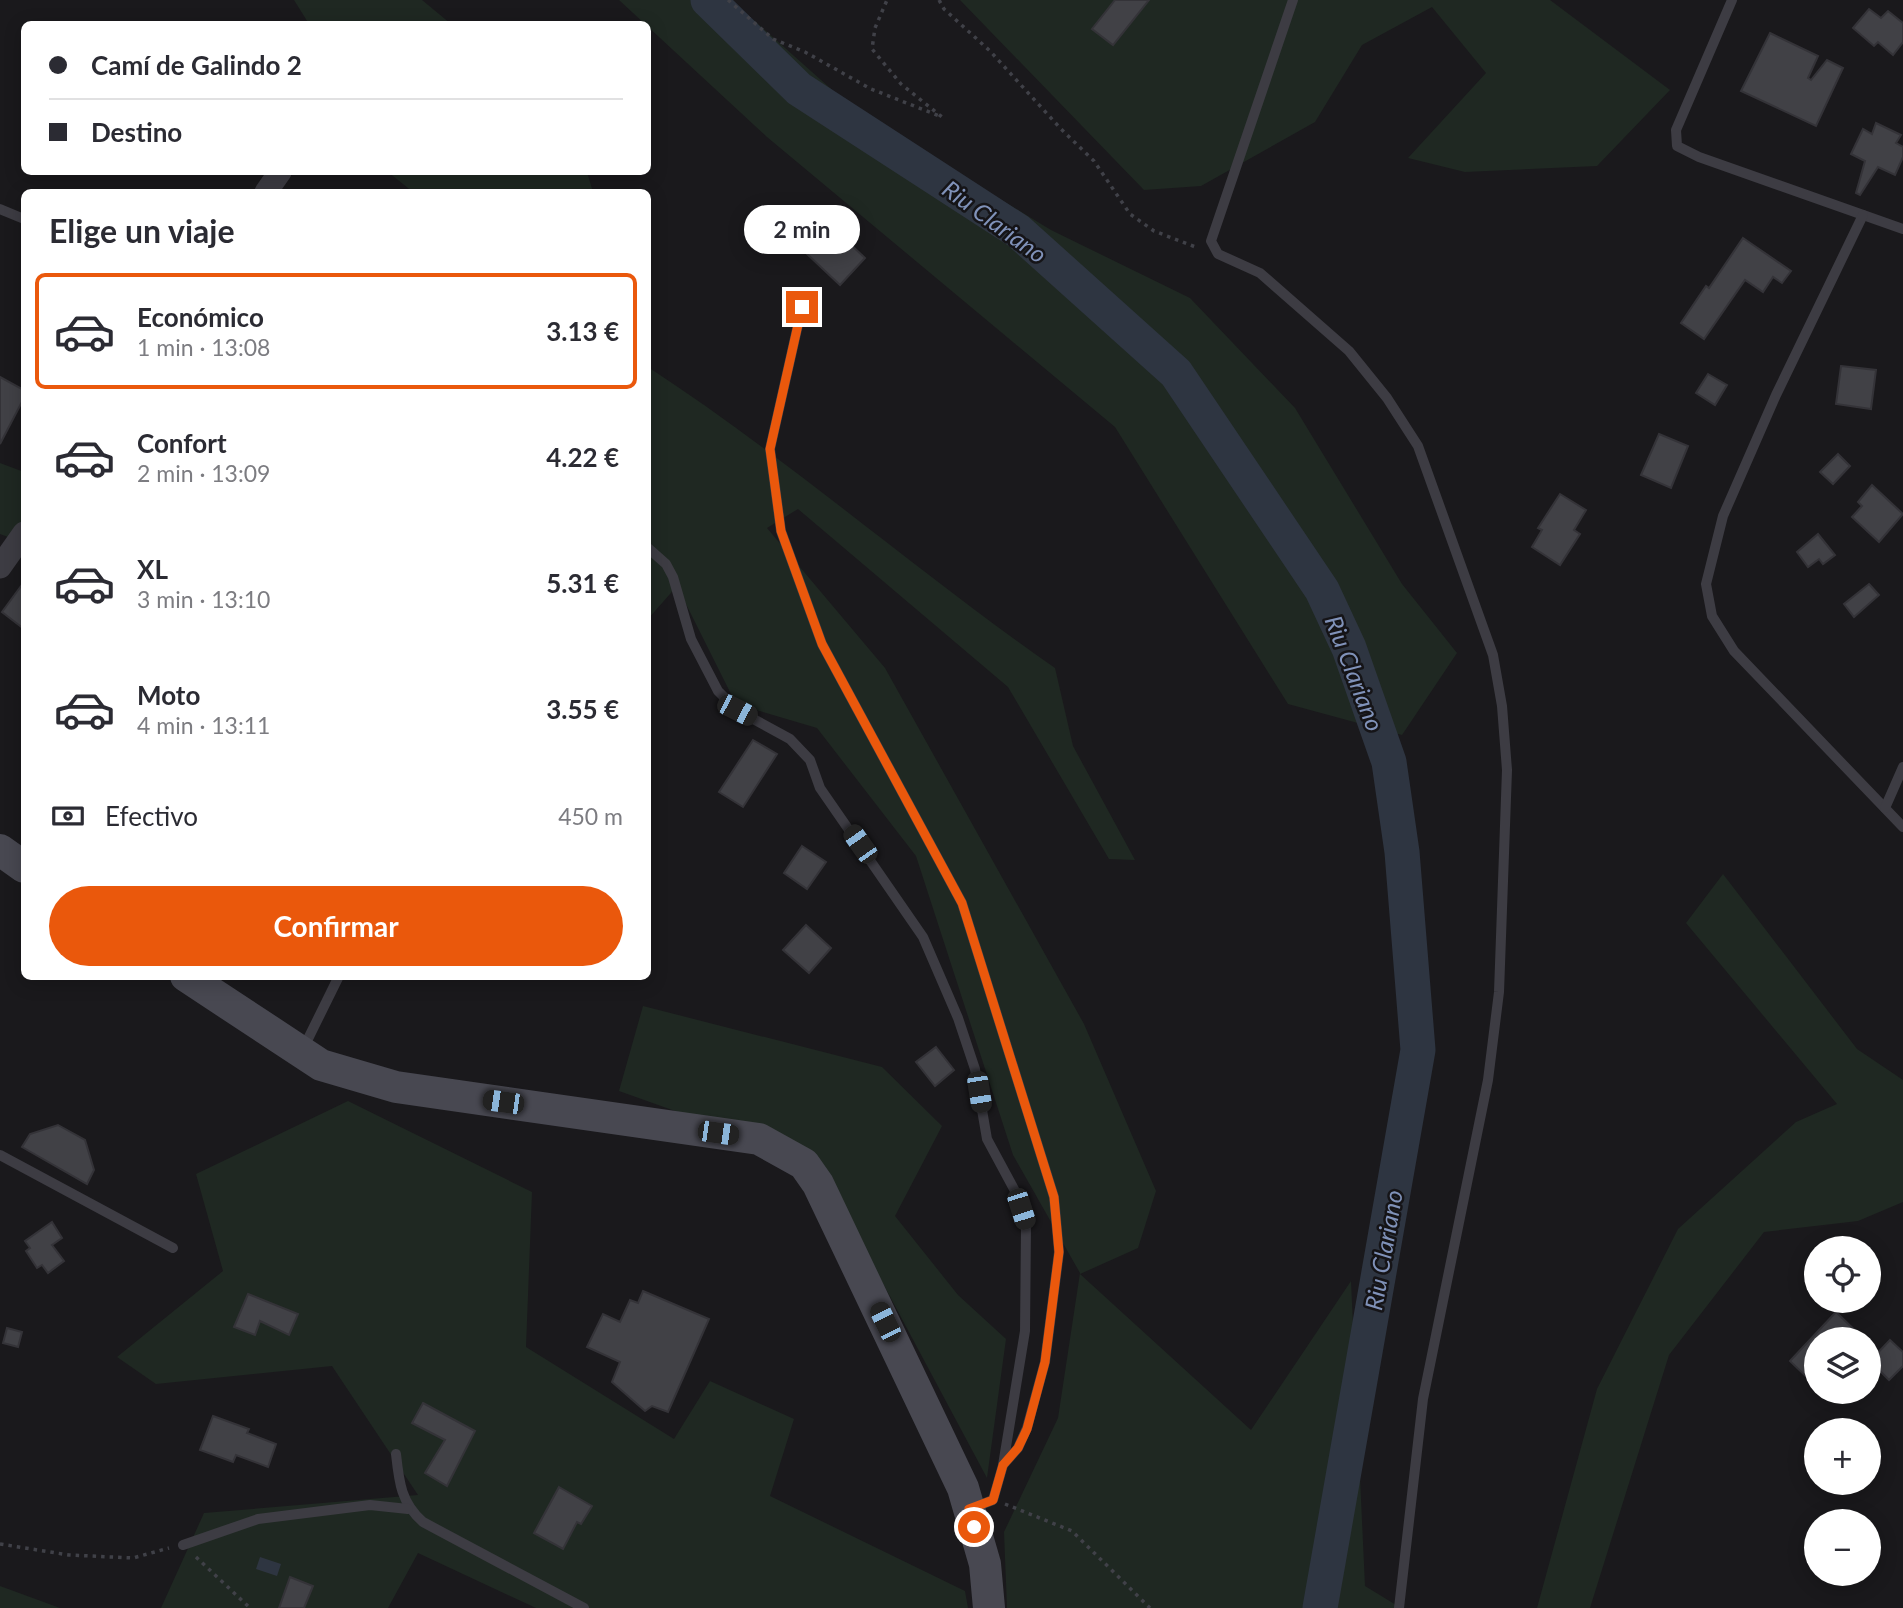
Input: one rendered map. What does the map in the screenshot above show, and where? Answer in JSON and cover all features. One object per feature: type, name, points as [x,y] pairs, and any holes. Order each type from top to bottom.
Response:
[{"type":"street","points":[[0,567],[21,537]]},
{"type":"street","points":[[0,850],[21,865]]},
{"type":"street","points":[[192,980],[300,1054],[341,1073],[396,1087],[759,1139],[804,1164],[818,1184],[963,1488],[981,1504],[989,1608]]},
{"type":"lane","points":[[1293,0],[1211,242],[1218,254],[1260,273],[1349,351],[1387,398],[1418,446],[1493,655],[1502,706],[1507,770],[1499,992],[1488,1080],[1423,1399],[1399,1608]]},
{"type":"lane","points":[[1732,0],[1676,130],[1677,146],[1699,157],[1903,229]]},
{"type":"lane","points":[[0,209],[21,218]]},
{"type":"lane","points":[[1863,215],[1776,395],[1723,516],[1706,584],[1712,615],[1734,651],[1903,827]]},
{"type":"lane","points":[[802,307],[770,449],[781,531],[822,644],[962,903],[1054,1197],[1059,1252],[1045,1362],[1027,1429],[1018,1448],[1003,1465],[981,1504]]},
{"type":"lane","points":[[651,551],[666,564],[673,576],[691,639],[718,691],[737,710],[790,738],[810,760],[820,788],[923,937],[958,1018],[975,1069],[987,1139],[1012,1185],[1026,1226],[1025,1331],[1003,1465]]},
{"type":"lane","points":[[1885,808],[1903,767]]},
{"type":"lane","points":[[300,1054],[337,980]]},
{"type":"lane","points":[[0,1155],[173,1248]]},
{"type":"lane","points":[[396,1454],[399,1487],[408,1509],[423,1522],[584,1608]]},
{"type":"lane","points":[[183,1545],[258,1519],[370,1506],[408,1509]]},
{"type":"path","points":[[728,0],[773,39],[805,52],[871,89],[942,117],[901,84],[872,49],[875,28],[887,0]]},
{"type":"path","points":[[939,0],[944,9],[999,60],[1061,129],[1094,161],[1130,214],[1154,231],[1196,248],[1214,247]]},
{"type":"path","points":[[981,1504],[1072,1531],[1150,1608]]},
{"type":"path","points":[[0,1544],[69,1555],[133,1558],[183,1545],[250,1608]]},
{"type":"shaded area","points":[[294,0],[422,0],[447,21],[307,21]]},
{"type":"shaded area","points":[[619,0],[731,0],[857,112],[1051,230],[1190,298],[1295,408],[1402,584],[1457,653],[1402,735],[1288,704],[1115,427],[767,137],[651,30],[651,21],[642,21]]},
{"type":"shaded area","points":[[960,0],[1550,0],[1670,90],[1597,166],[1465,172],[1408,158],[1486,73],[1432,7],[1362,45],[1315,122],[1201,186],[1144,190]]},
{"type":"shaded area","points":[[392,175],[588,175],[592,189],[409,189]]},
{"type":"shaded area","points":[[651,369],[752,439],[1055,668],[1073,746],[1135,860],[1109,859],[1008,687],[798,509],[767,528],[885,668],[1084,1024],[1156,1191],[1138,1248],[1080,1274],[1251,1430],[1351,1281],[1365,1586],[1401,1608],[1007,1608],[1004,1532],[1058,1418],[1080,1273],[1013,1155],[916,856],[817,728],[736,704],[677,586],[651,616]]},
{"type":"shaded area","points":[[0,463],[21,471],[21,542],[0,534]]},
{"type":"shaded area","points":[[1723,874],[1857,1049],[1903,1080],[1903,1202],[1858,1221],[1764,1232],[1669,1355],[1590,1608],[1537,1608],[1597,1389],[1678,1229],[1796,1122],[1837,1104],[1686,923]]},
{"type":"shaded area","points":[[643,1006],[882,1067],[942,1126],[895,1216],[958,1295],[1006,1339],[987,1478],[818,1162],[619,1091]]},
{"type":"shaded area","points":[[348,1101],[532,1192],[526,1347],[674,1439],[710,1381],[794,1419],[770,1496],[965,1591],[968,1608],[536,1608],[418,1553],[388,1608],[161,1608],[204,1513],[418,1495],[332,1366],[156,1384],[117,1357],[223,1271],[196,1174]]},
{"type":"shaded area","points":[[0,1586],[60,1608],[0,1608]]},
{"type":"water","points":[[260,1557],[281,1564],[277,1576],[256,1569]]},
{"type":"building","points":[[1115,0],[1149,0],[1113,45],[1092,29]]},
{"type":"building","points":[[1869,9],[1881,18],[1888,11],[1903,23],[1903,42],[1893,55],[1878,42],[1874,46],[1853,28]]},
{"type":"building","points":[[1770,33],[1818,56],[1808,78],[1811,80],[1827,60],[1843,68],[1816,126],[1741,91]]},
{"type":"building","points":[[1876,123],[1901,135],[1896,143],[1903,147],[1903,157],[1895,175],[1878,167],[1860,195],[1856,193],[1865,161],[1851,154],[1863,129],[1872,134]]},
{"type":"building","points":[[831,226],[865,258],[840,285],[806,253]]},
{"type":"building","points":[[1743,238],[1791,271],[1782,283],[1773,277],[1763,292],[1745,280],[1704,339],[1681,323]]},
{"type":"building","points":[[1841,366],[1876,370],[1871,409],[1836,404]]},
{"type":"building","points":[[1708,374],[1727,385],[1715,405],[1696,393]]},
{"type":"building","points":[[0,377],[21,388],[21,404],[0,444]]},
{"type":"building","points":[[1659,434],[1688,446],[1671,488],[1641,475]]},
{"type":"building","points":[[1838,454],[1850,466],[1833,484],[1820,472]]},
{"type":"building","points":[[1872,485],[1903,514],[1879,542],[1852,517],[1862,506],[1858,502]]},
{"type":"building","points":[[1560,494],[1586,510],[1574,530],[1580,534],[1560,565],[1532,547],[1542,530],[1538,528]]},
{"type":"building","points":[[1818,534],[1835,555],[1823,564],[1819,559],[1808,567],[1797,552]]},
{"type":"building","points":[[1869,584],[1879,595],[1854,617],[1844,604]]},
{"type":"building","points":[[21,586],[21,627],[2,612]]},
{"type":"building","points":[[753,740],[777,754],[743,807],[719,792]]},
{"type":"building","points":[[802,846],[826,862],[807,889],[784,873]]},
{"type":"building","points":[[806,925],[831,948],[809,973],[783,950]]},
{"type":"building","points":[[936,1047],[954,1070],[935,1086],[916,1062]]},
{"type":"building","points":[[58,1125],[85,1140],[94,1170],[87,1184],[22,1147],[30,1134]]},
{"type":"building","points":[[52,1222],[62,1238],[52,1245],[64,1261],[48,1273],[42,1265],[37,1268],[26,1251],[30,1248],[25,1241]]},
{"type":"building","points":[[643,1291],[709,1319],[668,1412],[652,1406],[645,1411],[612,1382],[620,1362],[587,1347],[603,1314],[620,1322],[630,1300],[638,1303]]},
{"type":"building","points":[[248,1294],[298,1314],[289,1335],[260,1321],[255,1335],[234,1327]]},
{"type":"building","points":[[1837,1313],[1852,1327],[1822,1327]]},
{"type":"building","points":[[7,1328],[22,1332],[18,1347],[3,1343]]},
{"type":"building","points":[[1890,1340],[1903,1352],[1903,1366],[1889,1380],[1881,1372],[1881,1349]]},
{"type":"building","points":[[1804,1346],[1804,1374],[1790,1361]]},
{"type":"building","points":[[423,1403],[475,1431],[447,1486],[425,1473],[445,1440],[412,1423]]},
{"type":"building","points":[[213,1416],[249,1429],[247,1433],[276,1444],[268,1467],[236,1455],[233,1462],[200,1450]]},
{"type":"building","points":[[559,1487],[592,1506],[581,1524],[577,1522],[563,1549],[534,1533]]},
{"type":"building","points":[[290,1577],[313,1586],[304,1608],[279,1608]]},
{"type":"waterway","name":"Riu Clariano","points":[[708,0],[799,89],[1018,231],[1176,373],[1322,590],[1349,648],[1389,762],[1402,852],[1418,1050],[1320,1608]]},
{"type":"route","points":[[802,307],[770,449],[781,531],[822,644],[962,903],[1012,1066],[1050,1176],[1058,1224],[1059,1252],[1050,1335],[1037,1400],[1018,1448],[1003,1465],[993,1500],[969,1509],[974,1527]]}]
